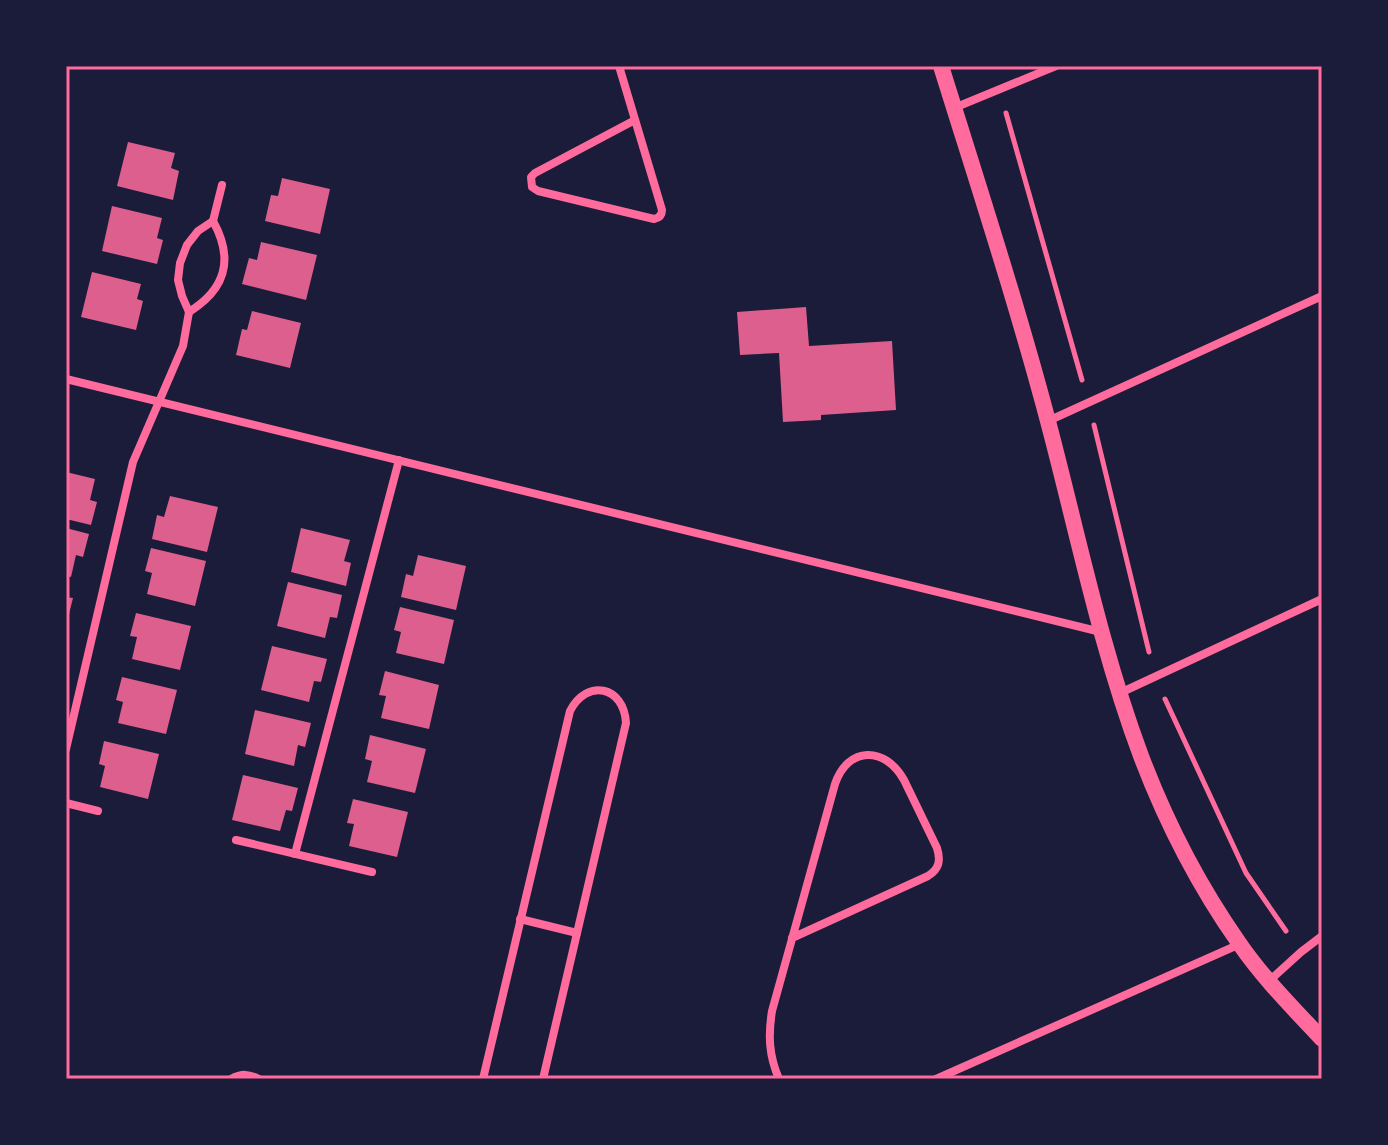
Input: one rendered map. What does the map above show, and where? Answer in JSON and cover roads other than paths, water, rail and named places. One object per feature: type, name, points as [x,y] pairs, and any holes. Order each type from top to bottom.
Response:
[{"type":"main road","points":[[941,66],[995,237],[1048,421],[1102,632],[1141,757],[1174,832],[1203,886],[1240,944],[1322,1039]]},
{"type":"street","points":[[619,66],[662,210],[659,217],[654,219],[532,187],[531,177],[535,173],[635,120]]},
{"type":"street","points":[[954,108],[1056,66]]},
{"type":"street","points":[[189,312],[204,303],[215,290],[222,274],[225,256],[222,238],[213,221],[222,185]]},
{"type":"street","points":[[66,749],[133,462],[183,346],[189,312],[178,280],[180,263],[187,245],[198,231],[213,221]]},
{"type":"street","points":[[1048,421],[1322,296]]},
{"type":"street","points":[[66,379],[1102,632]]},
{"type":"street","points":[[295,854],[399,460]]},
{"type":"street","points":[[1120,693],[1322,599]]},
{"type":"street","points":[[483,1079],[570,711],[583,694],[604,690],[622,702],[626,723],[543,1079]]},
{"type":"street","points":[[779,1079],[770,1050],[772,1011],[792,938],[839,773],[858,757],[871,754],[884,758],[899,770],[937,848],[939,864],[928,876],[792,938]]},
{"type":"street","points":[[66,803],[98,811]]},
{"type":"street","points":[[236,840],[372,872]]},
{"type":"street","points":[[520,919],[577,933]]},
{"type":"street","points":[[1269,981],[1322,936]]},
{"type":"street","points":[[936,1079],[958,1074],[1240,944]]},
{"type":"street","points":[[231,1079],[239,1075],[259,1079]]}]
